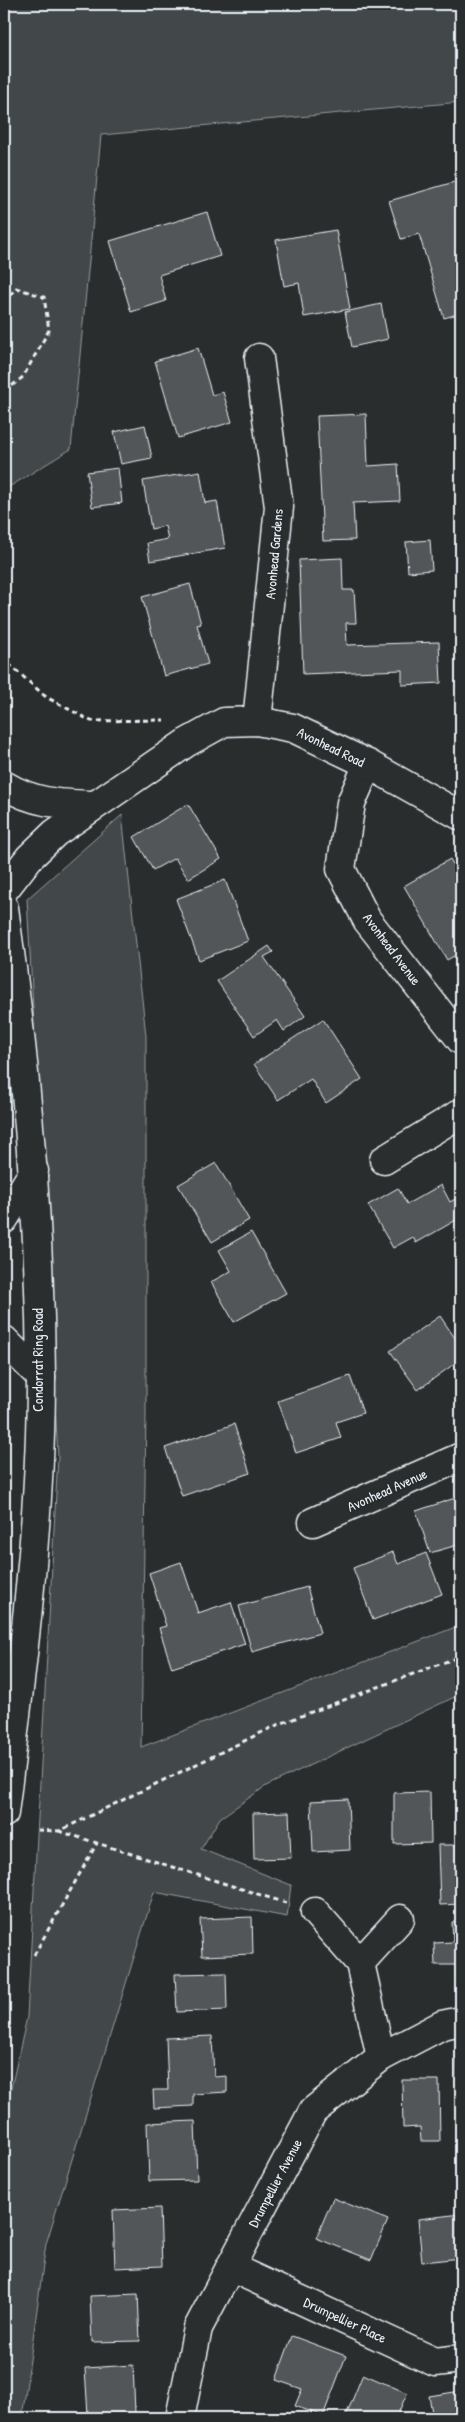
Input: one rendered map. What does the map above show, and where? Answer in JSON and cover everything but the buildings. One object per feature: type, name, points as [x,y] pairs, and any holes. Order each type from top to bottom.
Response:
[{"type":"street","name":"Avonhead Gardens","points":[[257,721],[279,506],[259,358]]},
{"type":"street","name":"Avonhead Road","points":[[4,890],[55,833],[93,805],[186,743],[224,722],[257,721],[293,728],[368,764],[461,816]]},
{"type":"street","name":"Avonhead Avenue","points":[[368,764],[350,804],[341,869],[367,920],[461,1040]]},
{"type":"street","points":[[4,785],[18,793],[49,804],[93,805]]},
{"type":"street","name":"Condorrat Ring Road","points":[[4,908],[21,1033],[34,1171],[40,1377],[33,1551],[4,1813]]},
{"type":"street","points":[[384,1160],[461,1113]]},
{"type":"street","points":[[4,1219],[34,1171]]},
{"type":"street","points":[[4,1340],[40,1377]]},
{"type":"street","name":"Avonhead Avenue","points":[[313,1522],[461,1456]]},
{"type":"street","points":[[315,1912],[360,1963],[381,2057]]},
{"type":"street","points":[[360,1963],[400,1919]]},
{"type":"street","name":"Drumpellier Avenue","points":[[180,2418],[198,2328],[313,2111],[381,2057],[442,2024],[461,2021]]},
{"type":"street","name":"Drumpellier Place","points":[[230,2267],[435,2362],[461,2358]]},
{"type":"path","points":[[4,302],[16,288],[44,298],[49,330],[24,377],[4,392]]},
{"type":"path","points":[[4,646],[10,665],[46,697],[92,721],[167,720]]},
{"type":"path","points":[[59,1831],[277,1725],[461,1656]]},
{"type":"path","points":[[38,1830],[59,1831],[315,1912]]},
{"type":"path","points":[[34,1955],[96,1842]]},
{"type":"shaded area","points":[[4,4],[461,4],[461,102],[101,135],[71,449],[4,490]]},
{"type":"shaded area","points":[[122,815],[146,1036],[146,1412],[141,1747],[461,1625],[461,1694],[266,1786],[220,1818],[201,1849],[291,1885],[287,1917],[154,1892],[46,2244],[22,2418],[4,2418],[4,2120],[27,2017],[58,1457],[27,899]]}]
